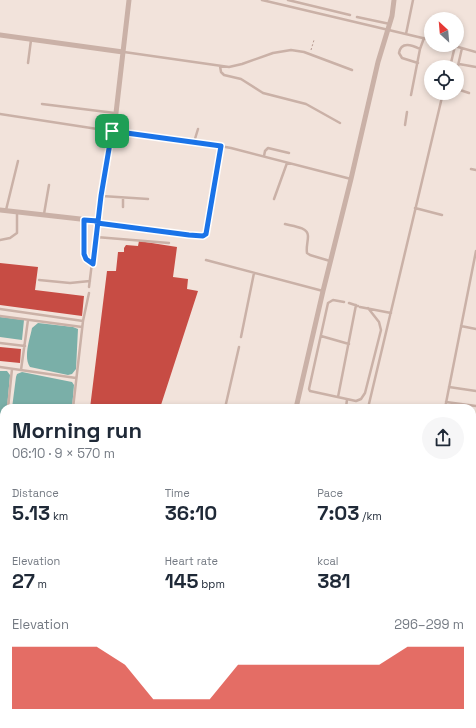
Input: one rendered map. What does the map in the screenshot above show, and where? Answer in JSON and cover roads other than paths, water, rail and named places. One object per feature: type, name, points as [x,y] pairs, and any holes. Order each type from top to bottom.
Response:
[{"type":"street","points":[[3,210],[98,222],[101,196],[116,113],[129,0]]},
{"type":"street","points":[[297,404],[378,62],[390,24],[394,0]]},
{"type":"street","points":[[0,35],[123,52]]},
{"type":"lane","points":[[262,0],[274,1],[424,38],[420,49],[411,95]]},
{"type":"lane","points":[[288,0],[350,15]]},
{"type":"lane","points":[[406,34],[413,0]]},
{"type":"lane","points":[[357,17],[390,24]]},
{"type":"lane","points":[[28,63],[31,40]]},
{"type":"lane","points":[[418,63],[402,58],[399,53],[401,46],[405,44],[412,45],[420,49]]},
{"type":"lane","points":[[464,49],[476,52]]},
{"type":"lane","points":[[123,52],[235,67],[263,56],[286,50],[309,54],[352,70]]},
{"type":"lane","points":[[464,65],[476,67]]},
{"type":"lane","points":[[220,66],[221,72],[224,74],[241,79],[263,93],[306,104],[340,123]]},
{"type":"lane","points":[[464,91],[469,93]]},
{"type":"lane","points":[[369,404],[442,100]]},
{"type":"lane","points":[[42,104],[116,113]]},
{"type":"lane","points":[[405,125],[407,112]]},
{"type":"lane","points":[[0,114],[221,146],[351,179]]},
{"type":"lane","points":[[194,142],[198,129]]},
{"type":"lane","points":[[89,287],[98,222],[181,234],[203,236],[206,234],[221,146]]},
{"type":"lane","points":[[264,156],[265,150],[268,148],[290,153]]},
{"type":"lane","points":[[3,210],[18,162]]},
{"type":"lane","points":[[274,199],[287,163]]},
{"type":"lane","points":[[471,169],[476,170]]},
{"type":"lane","points":[[44,214],[49,185]]},
{"type":"lane","points":[[101,196],[148,199]]},
{"type":"lane","points":[[123,198],[123,207]]},
{"type":"lane","points":[[415,208],[442,215]]},
{"type":"lane","points":[[0,240],[10,238],[17,233],[17,212]]},
{"type":"lane","points":[[84,220],[84,254],[86,259],[93,264]]},
{"type":"lane","points":[[285,224],[304,229],[307,232],[307,253],[330,261]]},
{"type":"lane","points":[[96,237],[170,243]]},
{"type":"lane","points":[[461,404],[446,402],[476,251]]},
{"type":"lane","points":[[206,260],[323,291]]},
{"type":"lane","points":[[241,337],[254,273]]},
{"type":"lane","points":[[39,280],[70,283],[90,281]]},
{"type":"lane","points":[[73,404],[82,327],[89,293]]},
{"type":"lane","points":[[344,302],[333,300],[328,303],[309,389],[310,391],[358,401],[363,397],[381,330],[379,322],[368,308]]},
{"type":"lane","points":[[349,303],[391,313]]},
{"type":"lane","points":[[338,397],[358,306]]},
{"type":"lane","points":[[0,310],[83,320]]},
{"type":"lane","points":[[0,316],[82,327]]},
{"type":"lane","points":[[21,370],[28,320]]},
{"type":"lane","points":[[461,326],[476,329]]},
{"type":"lane","points":[[321,336],[349,344]]},
{"type":"lane","points":[[0,343],[25,346]]},
{"type":"lane","points":[[226,404],[239,347]]},
{"type":"lane","points":[[0,367],[76,378]]},
{"type":"lane","points":[[8,404],[12,369]]},
{"type":"lane","points":[[449,387],[476,391]]},
{"type":"lane","points":[[346,404],[347,399]]},
{"type":"water","points":[[0,317],[24,320],[22,340],[0,337]]},
{"type":"water","points":[[38,323],[73,327],[78,329],[76,369],[72,374],[68,375],[30,367],[27,353],[32,328]]},
{"type":"water","points":[[0,371],[7,371],[10,375],[7,404],[0,404]]},
{"type":"water","points":[[22,372],[72,382],[74,385],[72,404],[13,404],[17,374]]}]
